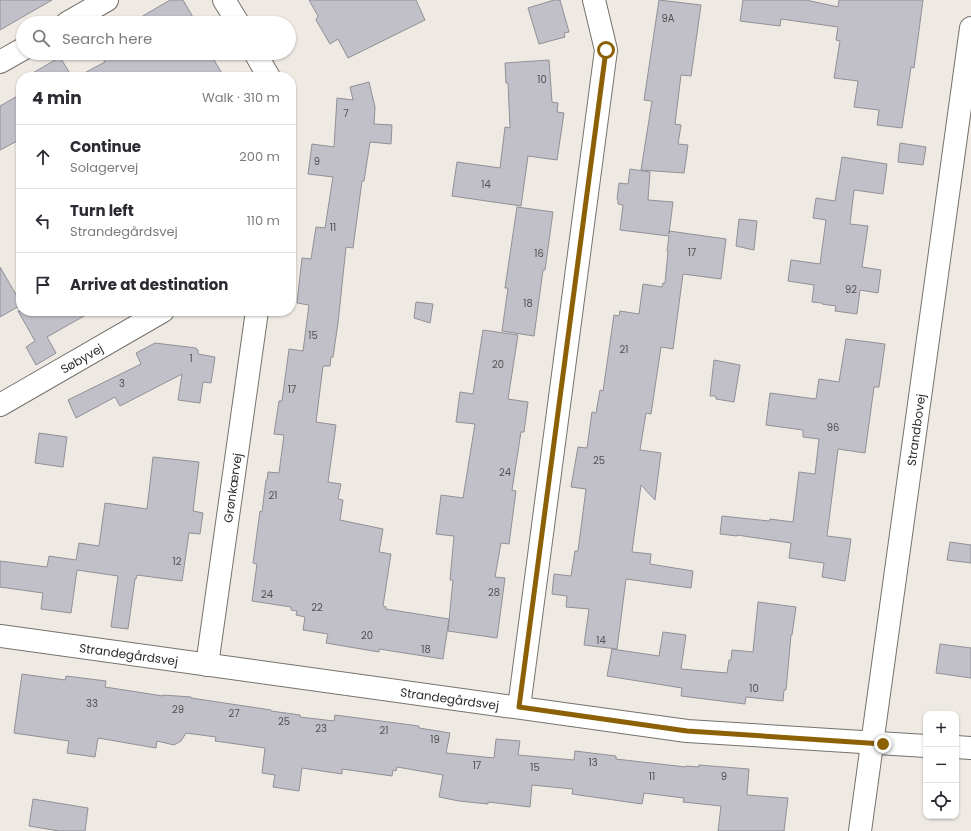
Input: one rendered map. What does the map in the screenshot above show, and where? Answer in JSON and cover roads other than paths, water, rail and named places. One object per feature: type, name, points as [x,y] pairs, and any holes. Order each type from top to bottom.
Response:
[{"type":"street","points":[[79,16],[107,0]]},
{"type":"street","points":[[224,0],[234,16]]},
{"type":"street","points":[[519,707],[606,50],[594,0]]},
{"type":"street","name":"Strandbovej","points":[[860,831],[971,28]]},
{"type":"street","points":[[0,62],[16,53]]},
{"type":"street","points":[[259,60],[266,72]]},
{"type":"street","name":"Søbyvej","points":[[0,405],[153,316]]},
{"type":"street","name":"Grønkærvej","points":[[207,665],[256,316]]},
{"type":"street","name":"Strandegårdsvej","points":[[0,636],[687,731],[923,746]]},
{"type":"street","points":[[959,747],[971,748]]}]
